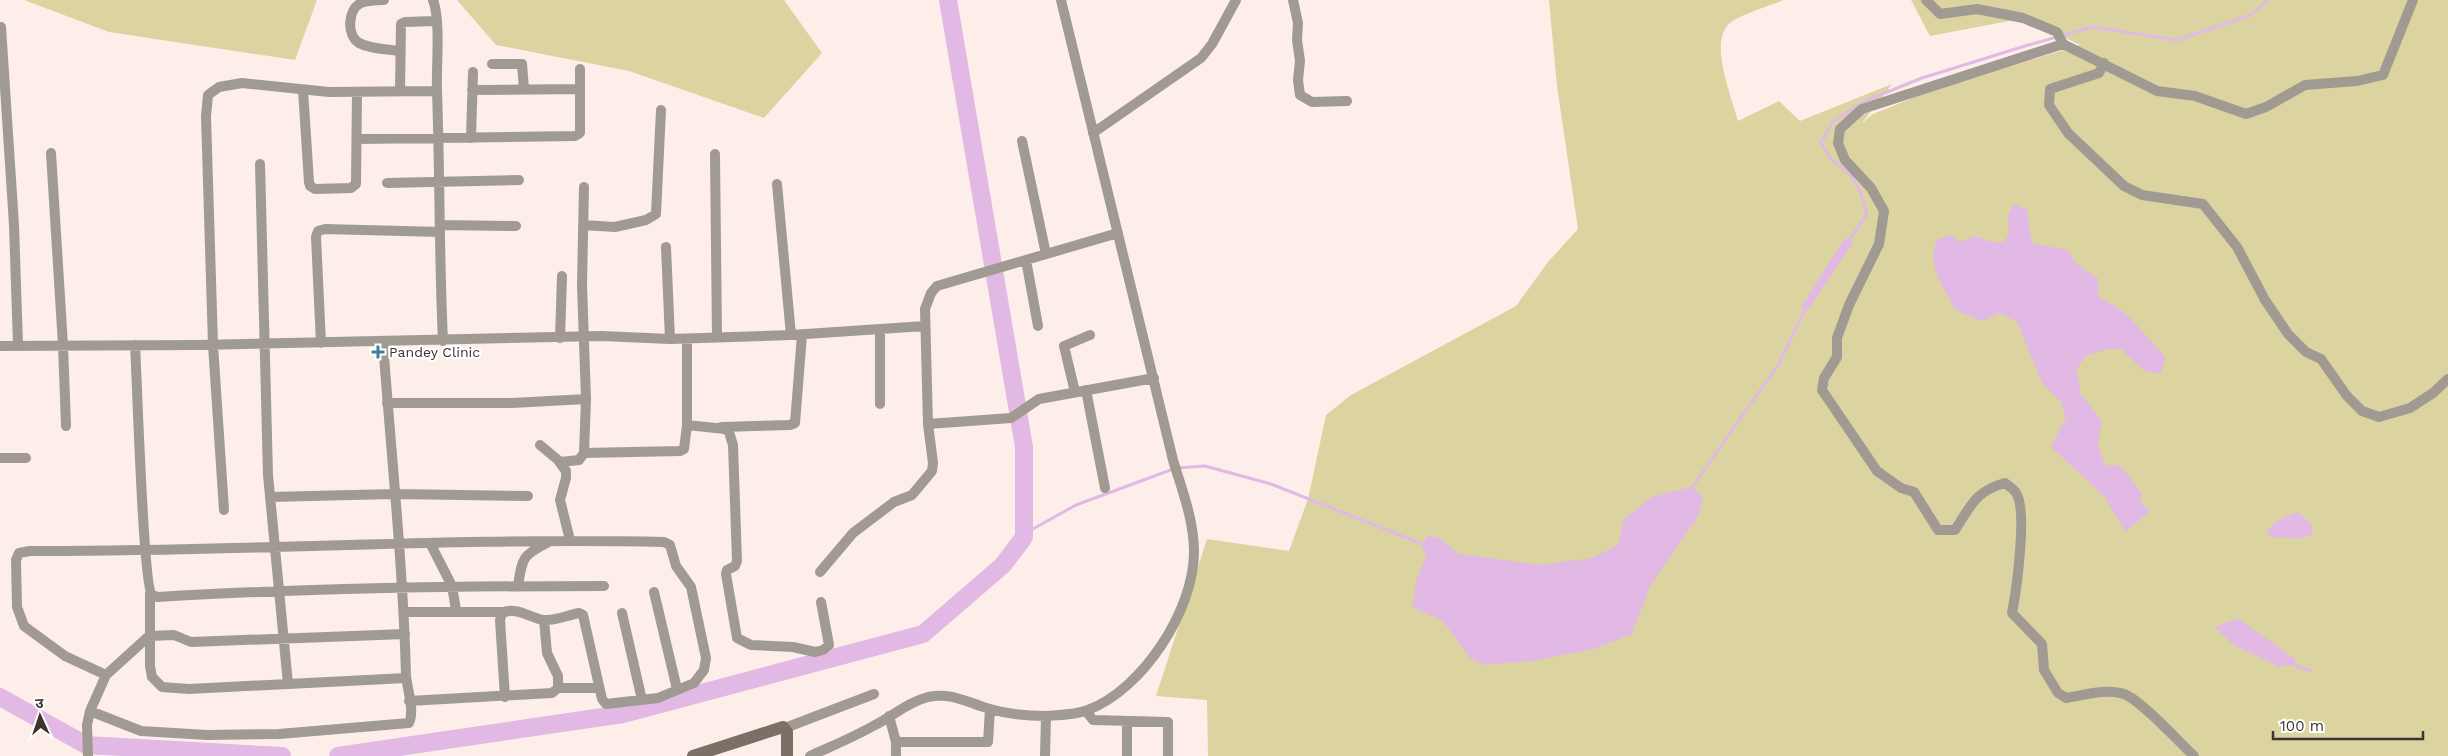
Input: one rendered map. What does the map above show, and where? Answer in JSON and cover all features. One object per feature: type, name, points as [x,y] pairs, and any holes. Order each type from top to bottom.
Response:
[{"type":"street","points":[[384,0],[369,0],[359,4],[351,18],[351,31],[356,42],[400,51]]},
{"type":"street","points":[[433,0],[436,21],[440,138],[443,341]]},
{"type":"street","points":[[810,756],[876,725],[914,702],[941,696],[952,695],[990,710],[1046,716],[1086,711],[1101,704],[1139,675],[1166,637],[1182,605],[1191,580],[1194,551],[1193,526],[1174,460],[1061,0]]},
{"type":"street","points":[[1093,133],[1201,58],[1212,44],[1236,0]]},
{"type":"street","points":[[1293,0],[1298,23],[1297,40],[1300,61],[1298,80],[1300,95],[1312,102],[1346,101]]},
{"type":"street","points":[[1926,0],[1940,14],[1977,9],[2023,18],[2057,32],[2063,44],[2157,91],[2195,96],[2246,114],[2266,107],[2305,85],[2357,81],[2383,75],[2413,0]]},
{"type":"street","points":[[400,92],[402,23],[436,21]]},
{"type":"street","points":[[1,27],[3,106],[14,225],[18,345]]},
{"type":"street","points":[[2063,44],[1862,109],[1840,129],[1838,143],[1845,160],[1870,188],[1884,211],[1879,244],[1849,305],[1837,338],[1837,357],[1824,378],[1822,390],[1876,470],[1900,488],[1914,492],[1938,530],[1955,530],[1977,497],[1989,487],[2005,483],[2018,494],[2022,519],[2016,594],[2012,614],[2042,644],[2044,670],[2058,692],[2066,698],[2107,692],[2124,694],[2140,704],[2194,756]]},
{"type":"street","points":[[2104,63],[2100,73],[2050,89],[2050,105],[2068,133],[2124,186],[2142,195],[2203,204],[2237,247],[2265,300],[2288,334],[2306,352],[2321,359],[2347,396],[2362,412],[2380,418],[2410,408],[2433,393],[2448,379]]},
{"type":"street","points":[[492,64],[522,64],[524,89]]},
{"type":"street","points":[[357,139],[578,135],[580,69]]},
{"type":"street","points":[[471,138],[473,72]]},
{"type":"street","points":[[224,510],[213,345],[206,116],[208,95],[219,87],[237,83],[269,84],[303,90],[357,92],[437,91]]},
{"type":"street","points":[[472,90],[580,89]]},
{"type":"street","points":[[303,90],[310,186],[315,189],[355,186],[357,178],[357,92]]},
{"type":"street","points":[[584,225],[615,227],[646,220],[656,214],[661,110]]},
{"type":"street","points":[[1022,141],[1046,254]]},
{"type":"street","points":[[52,152],[64,345],[66,426]]},
{"type":"street","points":[[715,154],[718,260],[717,337]]},
{"type":"street","points":[[260,164],[270,497],[288,684]]},
{"type":"street","points":[[387,183],[519,180]]},
{"type":"street","points":[[777,184],[791,336]]},
{"type":"street","points":[[560,462],[578,460],[584,453],[586,399],[582,277],[584,187]]},
{"type":"street","points":[[321,343],[316,237],[318,231],[325,228],[516,226]]},
{"type":"street","points":[[820,572],[853,533],[890,504],[912,495],[932,471],[934,463],[928,424],[925,326],[928,300],[937,286],[1118,233]]},
{"type":"street","points":[[666,247],[670,339]]},
{"type":"street","points":[[1026,260],[1038,326]]},
{"type":"street","points":[[560,338],[562,276]]},
{"type":"street","points":[[0,346],[213,345],[585,337],[687,339],[791,336],[925,326]]},
{"type":"street","points":[[880,329],[880,404]]},
{"type":"street","points":[[688,425],[721,427],[790,425],[795,423],[802,335]]},
{"type":"street","points":[[1075,392],[1064,346],[1090,335]]},
{"type":"street","points":[[584,453],[682,450],[685,447],[688,425],[687,339]]},
{"type":"street","points":[[90,711],[141,731],[233,736],[408,724],[411,715],[406,678],[404,612],[383,342]]},
{"type":"street","points":[[135,345],[145,551],[150,593],[149,636],[152,677],[162,687],[189,689],[406,678]]},
{"type":"street","points":[[928,424],[1011,418],[1039,399],[1154,378]]},
{"type":"street","points":[[1086,390],[1105,488]]},
{"type":"street","points":[[387,403],[512,403],[586,399]]},
{"type":"street","points":[[721,427],[729,432],[733,447],[737,561],[735,566],[727,570],[726,574],[735,636],[740,641],[758,646],[793,647],[815,652],[823,650],[829,643],[821,602]]},
{"type":"street","points":[[540,445],[560,462],[566,471],[560,500],[570,540]]},
{"type":"street","points":[[0,458],[26,458]]},
{"type":"street","points":[[270,497],[394,494],[528,496]]},
{"type":"street","points":[[106,675],[65,656],[24,626],[17,607],[17,556],[21,552],[274,548],[398,542],[570,540],[664,542],[670,545],[676,566],[691,588],[706,662],[704,670],[697,680],[658,698],[606,704],[599,688],[584,615],[579,613],[557,619],[544,620],[520,612],[456,610],[404,612]]},
{"type":"street","points":[[518,586],[525,556],[552,541]]},
{"type":"street","points":[[430,543],[452,586],[456,610]]},
{"type":"street","points":[[150,593],[158,597],[402,587],[604,586]]},
{"type":"street","points":[[654,592],[677,689]]},
{"type":"street","points":[[505,697],[500,620],[501,615],[506,612]]},
{"type":"street","points":[[622,613],[642,700]]},
{"type":"street","points":[[544,620],[547,653],[558,676],[558,688]]},
{"type":"street","points":[[88,756],[87,725],[90,711],[106,675],[149,636],[174,635],[189,642],[405,634]]},
{"type":"street","points":[[409,701],[541,695],[552,693],[558,688],[599,688]]},
{"type":"street","points":[[693,756],[785,728],[874,694]]},
{"type":"street","points":[[896,742],[988,742],[990,710]]},
{"type":"street","points":[[1086,711],[1093,720],[1168,722],[1168,756]]},
{"type":"street","points":[[889,716],[896,742],[896,756]]},
{"type":"street","points":[[1045,756],[1046,716]]},
{"type":"street","points":[[1127,721],[1127,756]]},
{"type":"street","points":[[785,728],[787,756]]},
{"type":"shaded area","points":[[24,0],[317,0],[295,60],[109,32]]},
{"type":"shaded area","points":[[457,0],[784,0],[822,53],[764,118],[629,71],[496,45]]},
{"type":"shaded area","points":[[1549,0],[1784,0],[1735,20],[1724,31],[1721,43],[1721,56],[1727,85],[1738,121],[1779,101],[1800,121],[1892,84],[1862,123],[1873,114],[1928,92],[2080,45],[2025,18],[1930,36],[1911,0],[2448,0],[2448,756],[1208,756],[1207,700],[1156,696],[1207,539],[1289,551],[1308,499],[1326,415],[1351,395],[1516,306],[1548,262],[1578,229],[1557,86]]},
{"type":"shaded area","points":[[2014,204],[2027,210],[2032,243],[2067,250],[2078,265],[2098,278],[2098,296],[2127,316],[2145,333],[2166,359],[2160,374],[2143,370],[2121,349],[2107,349],[2085,356],[2077,369],[2080,393],[2102,421],[2098,444],[2105,465],[2121,466],[2142,494],[2140,503],[2147,507],[2149,512],[2125,532],[2105,497],[2051,447],[2066,417],[2061,402],[2042,383],[2017,322],[2000,313],[1982,321],[1955,310],[1938,275],[1933,257],[1938,239],[1952,235],[1960,242],[1975,236],[1991,242],[2004,242],[2009,234],[2008,216]]},
{"type":"shaded area","points":[[1845,238],[1853,243],[1809,308],[1801,307]]},
{"type":"shaded area","points":[[1691,487],[1703,496],[1699,515],[1650,586],[1632,634],[1594,649],[1533,661],[1483,665],[1470,658],[1443,621],[1412,607],[1417,578],[1427,554],[1421,548],[1428,535],[1441,539],[1459,554],[1540,565],[1592,558],[1618,545],[1624,519],[1652,497]]},
{"type":"shaded area","points":[[2298,512],[2311,524],[2313,534],[2299,539],[2271,537],[2267,530],[2278,520]]},
{"type":"shaded area","points":[[2237,618],[2294,658],[2296,663],[2279,667],[2232,644],[2215,627]]},
{"type":"waterway","points":[[338,756],[623,714],[923,634],[1003,565],[1024,537],[1024,447],[948,0]]},
{"type":"waterway","points":[[1848,242],[1867,214],[1860,191],[1850,174],[1832,160],[1821,143],[1833,121],[1865,101],[1922,78],[2092,27],[2177,40],[2251,15],[2268,0]]},
{"type":"waterway","points":[[1690,490],[1778,365],[1807,306]]},
{"type":"waterway","points":[[1024,537],[1031,530],[1076,505],[1176,468],[1205,466],[1271,484],[1425,545]]},
{"type":"waterway","points":[[2290,664],[2312,671]]},
{"type":"waterway","points":[[0,697],[86,745],[282,756]]},
{"type":"place","name":"Pandey Clinic","points":[[378,352]]}]
